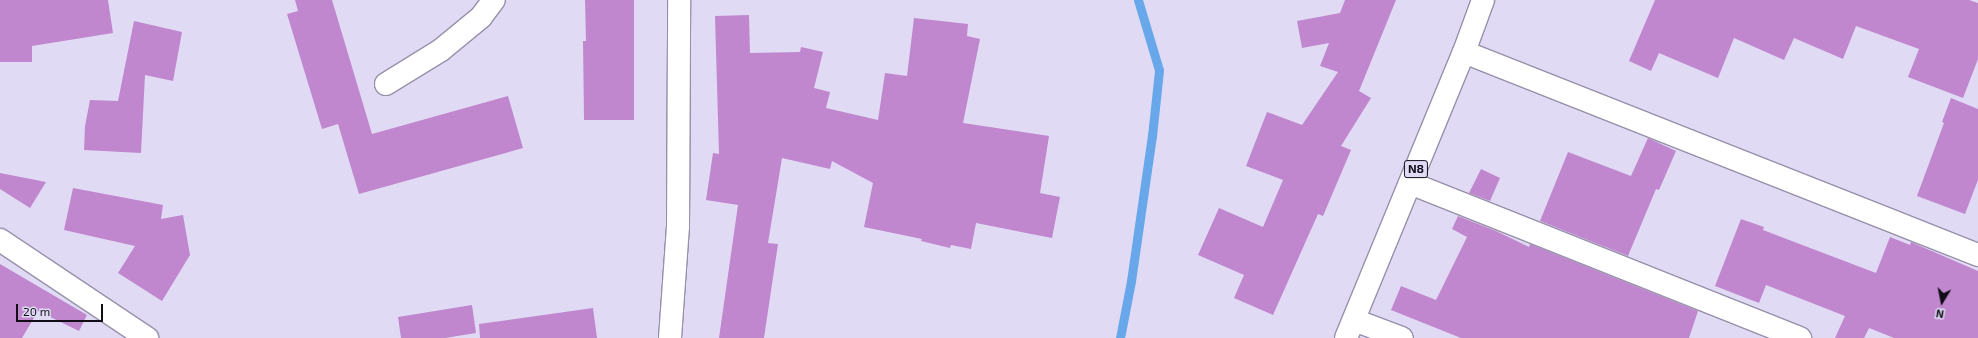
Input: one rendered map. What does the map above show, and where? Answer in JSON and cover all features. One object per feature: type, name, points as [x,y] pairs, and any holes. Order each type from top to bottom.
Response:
[{"type":"street","points":[[386,84],[441,50],[480,17],[494,0]]},
{"type":"street","points":[[670,338],[678,227],[679,0]]},
{"type":"street","name":"N8","points":[[1350,329],[1484,0]]},
{"type":"street","points":[[1464,52],[1978,255]]},
{"type":"street","points":[[1410,183],[1800,338]]},
{"type":"street","points":[[0,240],[147,338]]},
{"type":"street","points":[[1350,329],[1402,338]]},
{"type":"building","points":[[0,0],[108,0],[113,33],[32,46],[32,62],[0,62]]},
{"type":"building","points":[[295,0],[332,0],[372,134],[508,96],[523,148],[359,194],[338,124],[322,129],[287,14],[298,11]]},
{"type":"building","points":[[585,0],[634,0],[634,120],[584,120],[583,41],[586,41]]},
{"type":"building","points":[[1345,0],[1396,0],[1359,91],[1371,98],[1341,146],[1351,150],[1323,216],[1318,214],[1273,315],[1234,298],[1244,275],[1198,255],[1219,208],[1263,227],[1283,180],[1246,166],[1267,112],[1302,125],[1338,72],[1320,66],[1329,43],[1302,48],[1297,21],[1340,13]]},
{"type":"building","points":[[1655,0],[1969,0],[1978,3],[1978,59],[1963,98],[1908,77],[1919,49],[1856,26],[1843,59],[1794,38],[1784,60],[1734,38],[1718,78],[1659,53],[1651,71],[1629,61]]},
{"type":"building","points":[[749,15],[750,53],[800,52],[801,47],[823,52],[814,88],[830,92],[826,108],[878,120],[885,73],[907,76],[914,18],[968,24],[967,36],[980,39],[963,123],[1049,136],[1040,193],[1060,197],[1052,238],[976,223],[971,249],[951,245],[950,248],[921,241],[922,239],[864,227],[873,183],[832,161],[830,169],[782,158],[768,243],[778,244],[764,338],[719,338],[738,205],[706,200],[713,153],[719,154],[715,16]]},
{"type":"building","points":[[134,21],[182,32],[173,81],[145,75],[141,153],[84,150],[85,126],[90,100],[118,101]]},
{"type":"building","points":[[1951,98],[1978,109],[1978,180],[1965,214],[1917,196],[1944,123],[1942,122]]},
{"type":"building","points":[[1648,138],[1676,151],[1659,190],[1656,189],[1628,256],[1540,221],[1568,152],[1631,176]]},
{"type":"building","points":[[1481,169],[1500,178],[1490,201],[1469,193]]},
{"type":"building","points":[[0,173],[46,182],[30,208],[0,189]]},
{"type":"building","points":[[73,188],[163,205],[161,219],[183,215],[190,255],[162,301],[118,273],[135,246],[64,230]]},
{"type":"building","points":[[1458,216],[1496,231],[1529,247],[1530,244],[1698,311],[1689,338],[1461,338],[1391,310],[1401,286],[1436,300],[1467,237],[1452,229]]},
{"type":"building","points":[[1741,219],[1764,227],[1763,230],[1876,273],[1890,237],[1910,245],[1911,242],[1978,271],[1978,338],[1894,338],[1869,328],[1864,338],[1835,338],[1845,316],[1766,285],[1759,303],[1715,286]]},
{"type":"building","points":[[0,264],[87,315],[79,331],[38,311],[22,338],[0,338]]},
{"type":"building","points":[[472,305],[476,333],[445,338],[401,338],[398,317]]},
{"type":"building","points":[[593,308],[597,338],[480,338],[479,324]]},
{"type":"waterway","points":[[1120,338],[1131,281],[1152,136],[1159,70],[1138,0]]}]
